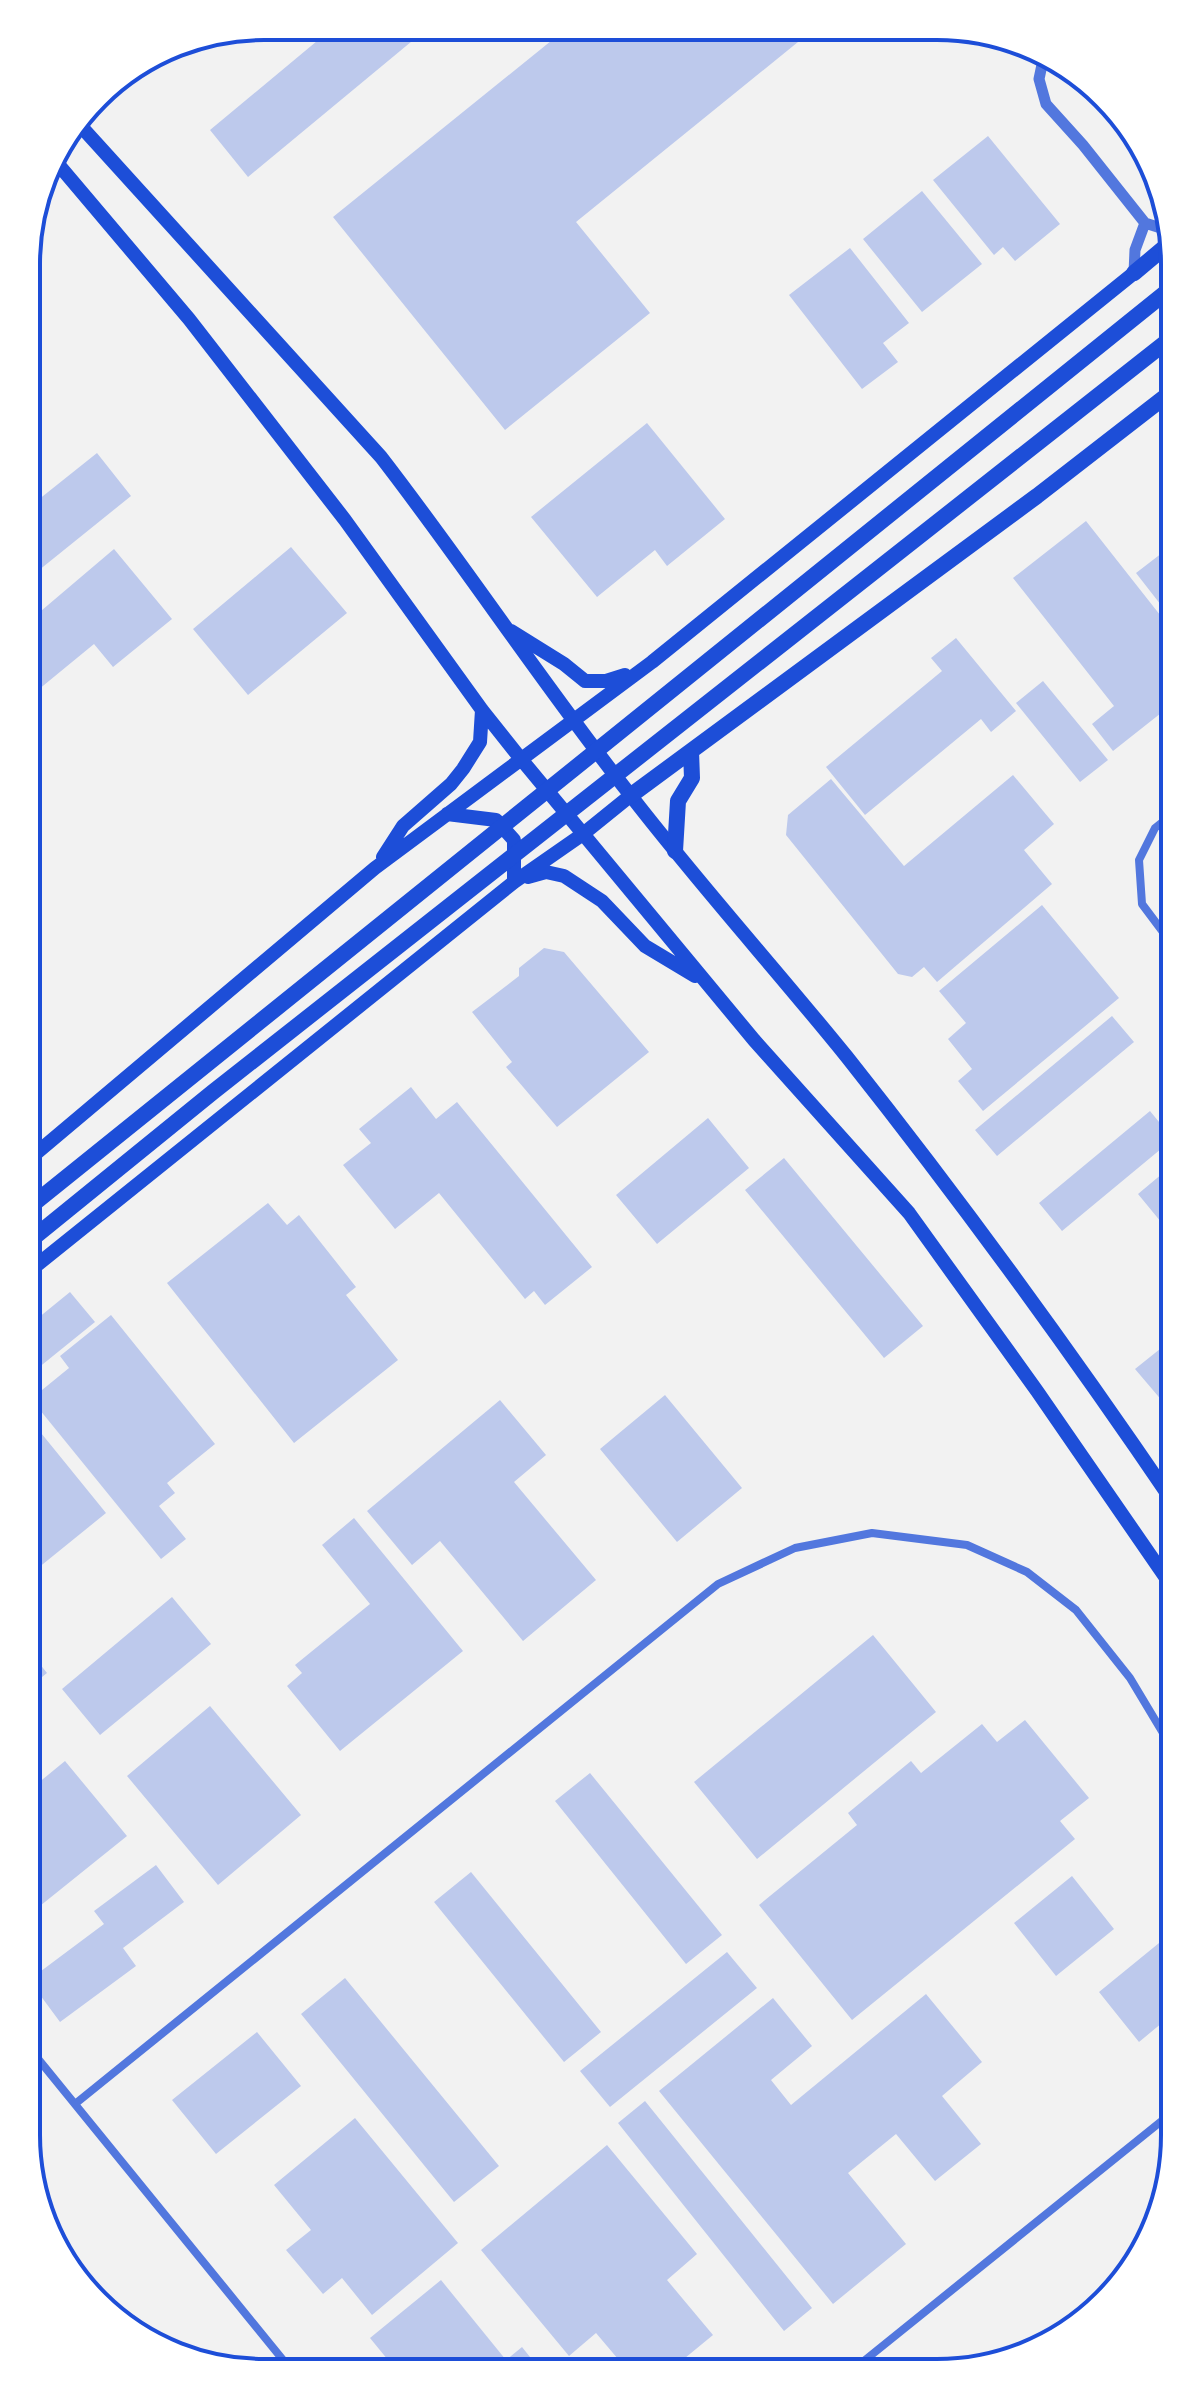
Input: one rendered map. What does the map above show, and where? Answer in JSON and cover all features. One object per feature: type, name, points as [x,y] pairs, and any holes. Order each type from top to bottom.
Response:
[{"type":"highway","points":[[85,130],[381,457],[571,720],[846,1057],[1026,1293],[1161,1484]]},
{"type":"highway","points":[[62,168],[199,331],[345,520],[521,759],[764,1052],[909,1213],[1161,1571]]},
{"type":"highway","points":[[40,1150],[375,868],[652,662],[1160,251]]},
{"type":"highway","points":[[40,1199],[1161,296]]},
{"type":"highway","points":[[40,1232],[226,1082],[1161,346]]},
{"type":"highway","points":[[40,1263],[514,882],[1037,496],[1161,400]]},
{"type":"highway","points":[[504,626],[585,681],[614,679],[652,662]]},
{"type":"highway","points":[[375,868],[403,826],[436,798],[463,769],[480,742],[482,710]]},
{"type":"highway","points":[[675,851],[678,801],[692,778],[691,751]]},
{"type":"highway","points":[[447,814],[496,820],[514,840],[514,882]]},
{"type":"highway","points":[[514,882],[546,872],[564,876],[602,901],[645,946],[706,983]]},
{"type":"street","points":[[1042,66],[1039,79],[1046,104],[1145,223],[1158,227]]},
{"type":"street","points":[[1134,273],[1135,250],[1145,223]]},
{"type":"street","points":[[1161,823],[1155,828],[1139,860],[1142,904],[1161,929]]},
{"type":"street","points":[[75,2104],[718,1584],[795,1548],[872,1533],[967,1545],[1027,1572],[1076,1610],[1092,1628],[1130,1678],[1161,1730]]},
{"type":"street","points":[[40,2061],[282,2359]]},
{"type":"street","points":[[866,2359],[1161,2121]]},
{"type":"building","points":[[318,40],[413,40],[248,177],[210,130]]},
{"type":"building","points":[[552,40],[800,40],[576,222],[650,313],[505,430],[333,217]]},
{"type":"building","points":[[988,136],[1060,224],[1015,261],[1003,247],[994,255],[933,180]]},
{"type":"building","points":[[922,191],[982,264],[922,312],[863,239]]},
{"type":"building","points":[[850,248],[909,323],[883,343],[898,362],[862,389],[789,295]]},
{"type":"building","points":[[647,423],[725,519],[667,566],[655,550],[597,597],[531,517]]},
{"type":"building","points":[[97,453],[131,496],[40,569],[40,498]]},
{"type":"building","points":[[1086,521],[1161,616],[1161,713],[1113,751],[1092,724],[1114,706],[1013,578]]},
{"type":"building","points":[[291,547],[347,613],[248,695],[193,629]]},
{"type":"building","points":[[114,549],[172,619],[113,667],[94,644],[40,688],[40,612]]},
{"type":"building","points":[[1161,554],[1161,605],[1136,573]]},
{"type":"building","points":[[956,638],[1016,711],[991,732],[981,719],[865,815],[826,767],[942,671],[931,658]]},
{"type":"building","points":[[1043,681],[1108,760],[1080,782],[1016,703]]},
{"type":"building","points":[[1013,775],[1054,824],[1024,850],[1052,884],[937,982],[924,967],[912,977],[898,974],[786,835],[788,815],[831,779],[904,866]]},
{"type":"building","points":[[1042,905],[1119,998],[983,1111],[958,1081],[972,1069],[948,1039],[966,1023],[939,991]]},
{"type":"building","points":[[544,948],[564,952],[649,1052],[557,1127],[506,1067],[512,1062],[472,1012],[519,976],[519,968]]},
{"type":"building","points":[[1112,1016],[1134,1042],[997,1156],[975,1130]]},
{"type":"building","points":[[411,1087],[436,1119],[457,1102],[592,1267],[545,1305],[534,1291],[525,1299],[439,1193],[395,1229],[343,1165],[371,1143],[359,1129]]},
{"type":"building","points":[[1150,1111],[1161,1124],[1161,1149],[1062,1231],[1039,1203]]},
{"type":"building","points":[[708,1118],[749,1168],[657,1244],[616,1195]]},
{"type":"building","points":[[784,1158],[923,1326],[884,1358],[745,1190]]},
{"type":"building","points":[[1161,1175],[1161,1222],[1138,1194]]},
{"type":"building","points":[[268,1203],[287,1225],[299,1215],[356,1287],[346,1295],[398,1360],[294,1443],[167,1283]]},
{"type":"building","points":[[70,1292],[95,1322],[40,1366],[40,1316]]},
{"type":"building","points":[[111,1315],[215,1444],[167,1483],[175,1493],[159,1506],[186,1539],[161,1559],[40,1410],[40,1392],[69,1368],[60,1356]]},
{"type":"building","points":[[1161,1348],[1161,1400],[1135,1369]]},
{"type":"building","points":[[665,1395],[742,1488],[677,1542],[600,1449]]},
{"type":"building","points":[[500,1400],[546,1455],[514,1482],[596,1580],[523,1641],[440,1541],[412,1565],[367,1511]]},
{"type":"building","points":[[40,1432],[106,1513],[40,1566]]},
{"type":"building","points":[[354,1518],[463,1651],[340,1751],[287,1686],[302,1673],[295,1665],[370,1604],[322,1545]]},
{"type":"building","points":[[172,1597],[211,1644],[100,1735],[62,1689]]},
{"type":"building","points":[[873,1635],[936,1712],[757,1859],[694,1782]]},
{"type":"building","points":[[40,1664],[47,1673],[40,1679]]},
{"type":"building","points":[[210,1706],[301,1815],[218,1885],[127,1776]]},
{"type":"building","points":[[1025,1720],[1089,1798],[1060,1821],[1075,1839],[852,2020],[759,1905],[857,1825],[848,1813],[911,1761],[921,1773],[982,1724],[997,1742]]},
{"type":"building","points":[[65,1761],[127,1836],[40,1906],[40,1782]]},
{"type":"building","points":[[590,1773],[722,1935],[686,1964],[555,1801]]},
{"type":"building","points":[[156,1865],[184,1902],[123,1948],[136,1966],[60,2022],[40,1995],[40,1972],[104,1924],[94,1911]]},
{"type":"building","points":[[471,1872],[601,2032],[564,2062],[434,1902]]},
{"type":"building","points":[[1072,1876],[1114,1929],[1056,1976],[1014,1923]]},
{"type":"building","points":[[1161,1941],[1161,2024],[1139,2042],[1099,1992]]},
{"type":"building","points":[[727,1952],[757,1988],[610,2107],[580,2071]]},
{"type":"building","points":[[345,1978],[499,2166],[454,2202],[301,2014]]},
{"type":"building","points":[[926,1994],[982,2062],[942,2096],[981,2144],[935,2181],[896,2134],[848,2173],[906,2244],[833,2304],[659,2091],[773,1998],[812,2046],[771,2080],[791,2105]]},
{"type":"building","points":[[257,2032],[301,2086],[216,2154],[172,2100]]},
{"type":"building","points":[[645,2101],[812,2308],[784,2331],[618,2123]]},
{"type":"building","points":[[355,2118],[458,2243],[372,2315],[342,2278],[323,2294],[286,2250],[311,2230],[274,2185]]},
{"type":"building","points":[[607,2145],[697,2254],[667,2280],[713,2335],[684,2359],[618,2359],[596,2333],[569,2356],[481,2250]]},
{"type":"building","points":[[441,2280],[505,2359],[387,2359],[370,2338]]},
{"type":"building","points":[[522,2347],[532,2359],[507,2359]]}]
